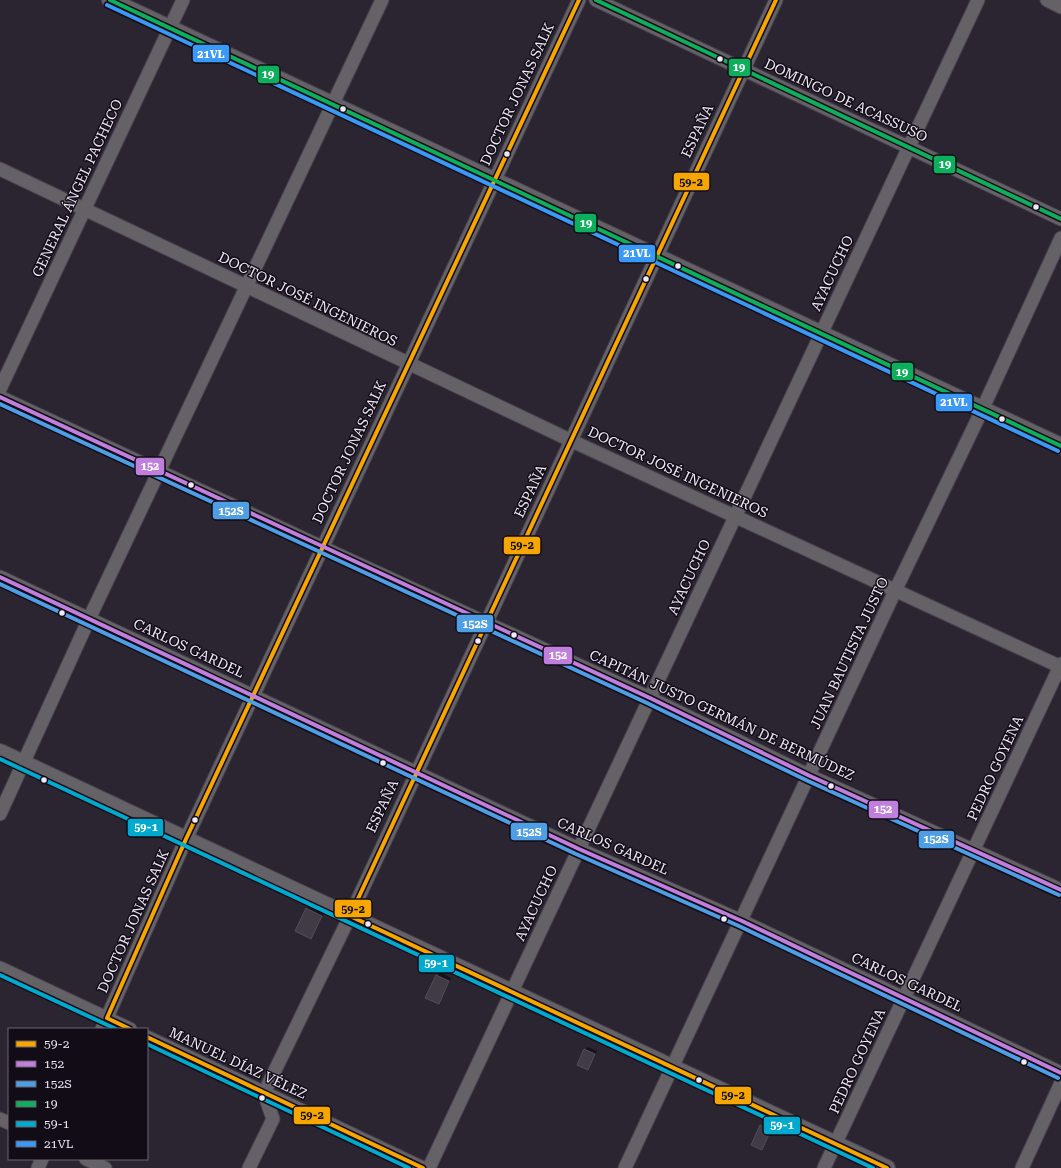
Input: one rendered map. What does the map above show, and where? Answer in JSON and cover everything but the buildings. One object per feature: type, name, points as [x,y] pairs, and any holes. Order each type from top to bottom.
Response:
[{"type":"street","points":[[110,0],[1061,446]]},
{"type":"street","name":"GENERAL ÁNGEL PACHECO","points":[[0,389],[183,0]]},
{"type":"street","points":[[0,814],[22,762],[382,0]]},
{"type":"street","name":"DOCTOR JONAS SALK","points":[[105,1024],[186,839],[579,0]]},
{"type":"street","name":"DOMINGO DE ACASSUSO","points":[[596,0],[1061,219]]},
{"type":"street","name":"ESPAÑA","points":[[264,1093],[350,916],[415,772],[572,441],[776,0]]},
{"type":"street","name":"AYACUCHO","points":[[428,1168],[978,0]]},
{"type":"street","points":[[1047,0],[1061,7]]},
{"type":"street","name":"DOCTOR JOSÉ INGENIEROS","points":[[0,170],[572,441],[1061,666]]},
{"type":"street","name":"JUAN BAUTISTA JUSTO","points":[[625,1168],[742,922],[1061,238]]},
{"type":"street","name":"CAPITÁN JUSTO GERMÁN DE BERMÚDEZ","points":[[0,397],[322,548],[650,698],[810,776],[1061,890]]},
{"type":"street","name":"CARLOS GARDEL","points":[[0,577],[579,849],[742,922],[1061,1072]]},
{"type":"street","name":"PEDRO GOYENA","points":[[824,1168],[1061,666]]},
{"type":"street","points":[[0,752],[887,1168]]},
{"type":"street","points":[[0,968],[105,1024],[125,1028]]},
{"type":"street","name":"MANUEL DÍAZ VÉLEZ","points":[[148,1037],[423,1168]]},
{"type":"street","points":[[1022,1168],[1061,1083]]},
{"type":"street","points":[[249,1168],[273,1119],[264,1093]]},
{"type":"street","points":[[88,1160],[105,1168]]},
{"type":"transit line","name":"19","points":[[110,0],[1061,446]]},
{"type":"transit line","name":"59-2","points":[[128,1028],[107,1018],[186,839],[579,0]]},
{"type":"transit line","name":"19","points":[[596,0],[1061,219]]},
{"type":"transit line","name":"59-2","points":[[776,0],[350,916],[887,1168]]},
{"type":"transit line","name":"21VL","points":[[107,5],[1058,451]]},
{"type":"transit line","name":"152","points":[[0,397],[650,698],[810,776],[1061,890]]},
{"type":"transit line","name":"152S","points":[[0,404],[647,703],[808,781],[1059,895]]},
{"type":"transit line","name":"152","points":[[0,577],[579,849],[742,921],[1061,1073]]},
{"type":"transit line","name":"152S","points":[[0,584],[576,854],[739,926],[1058,1078]]},
{"type":"transit line","name":"59-1","points":[[0,759],[873,1168]]},
{"type":"transit line","name":"59-1","points":[[0,975],[114,1028]]},
{"type":"transit line","name":"59-2","points":[[148,1037],[423,1168]]},
{"type":"transit line","name":"59-1","points":[[148,1044],[409,1168]]}]
